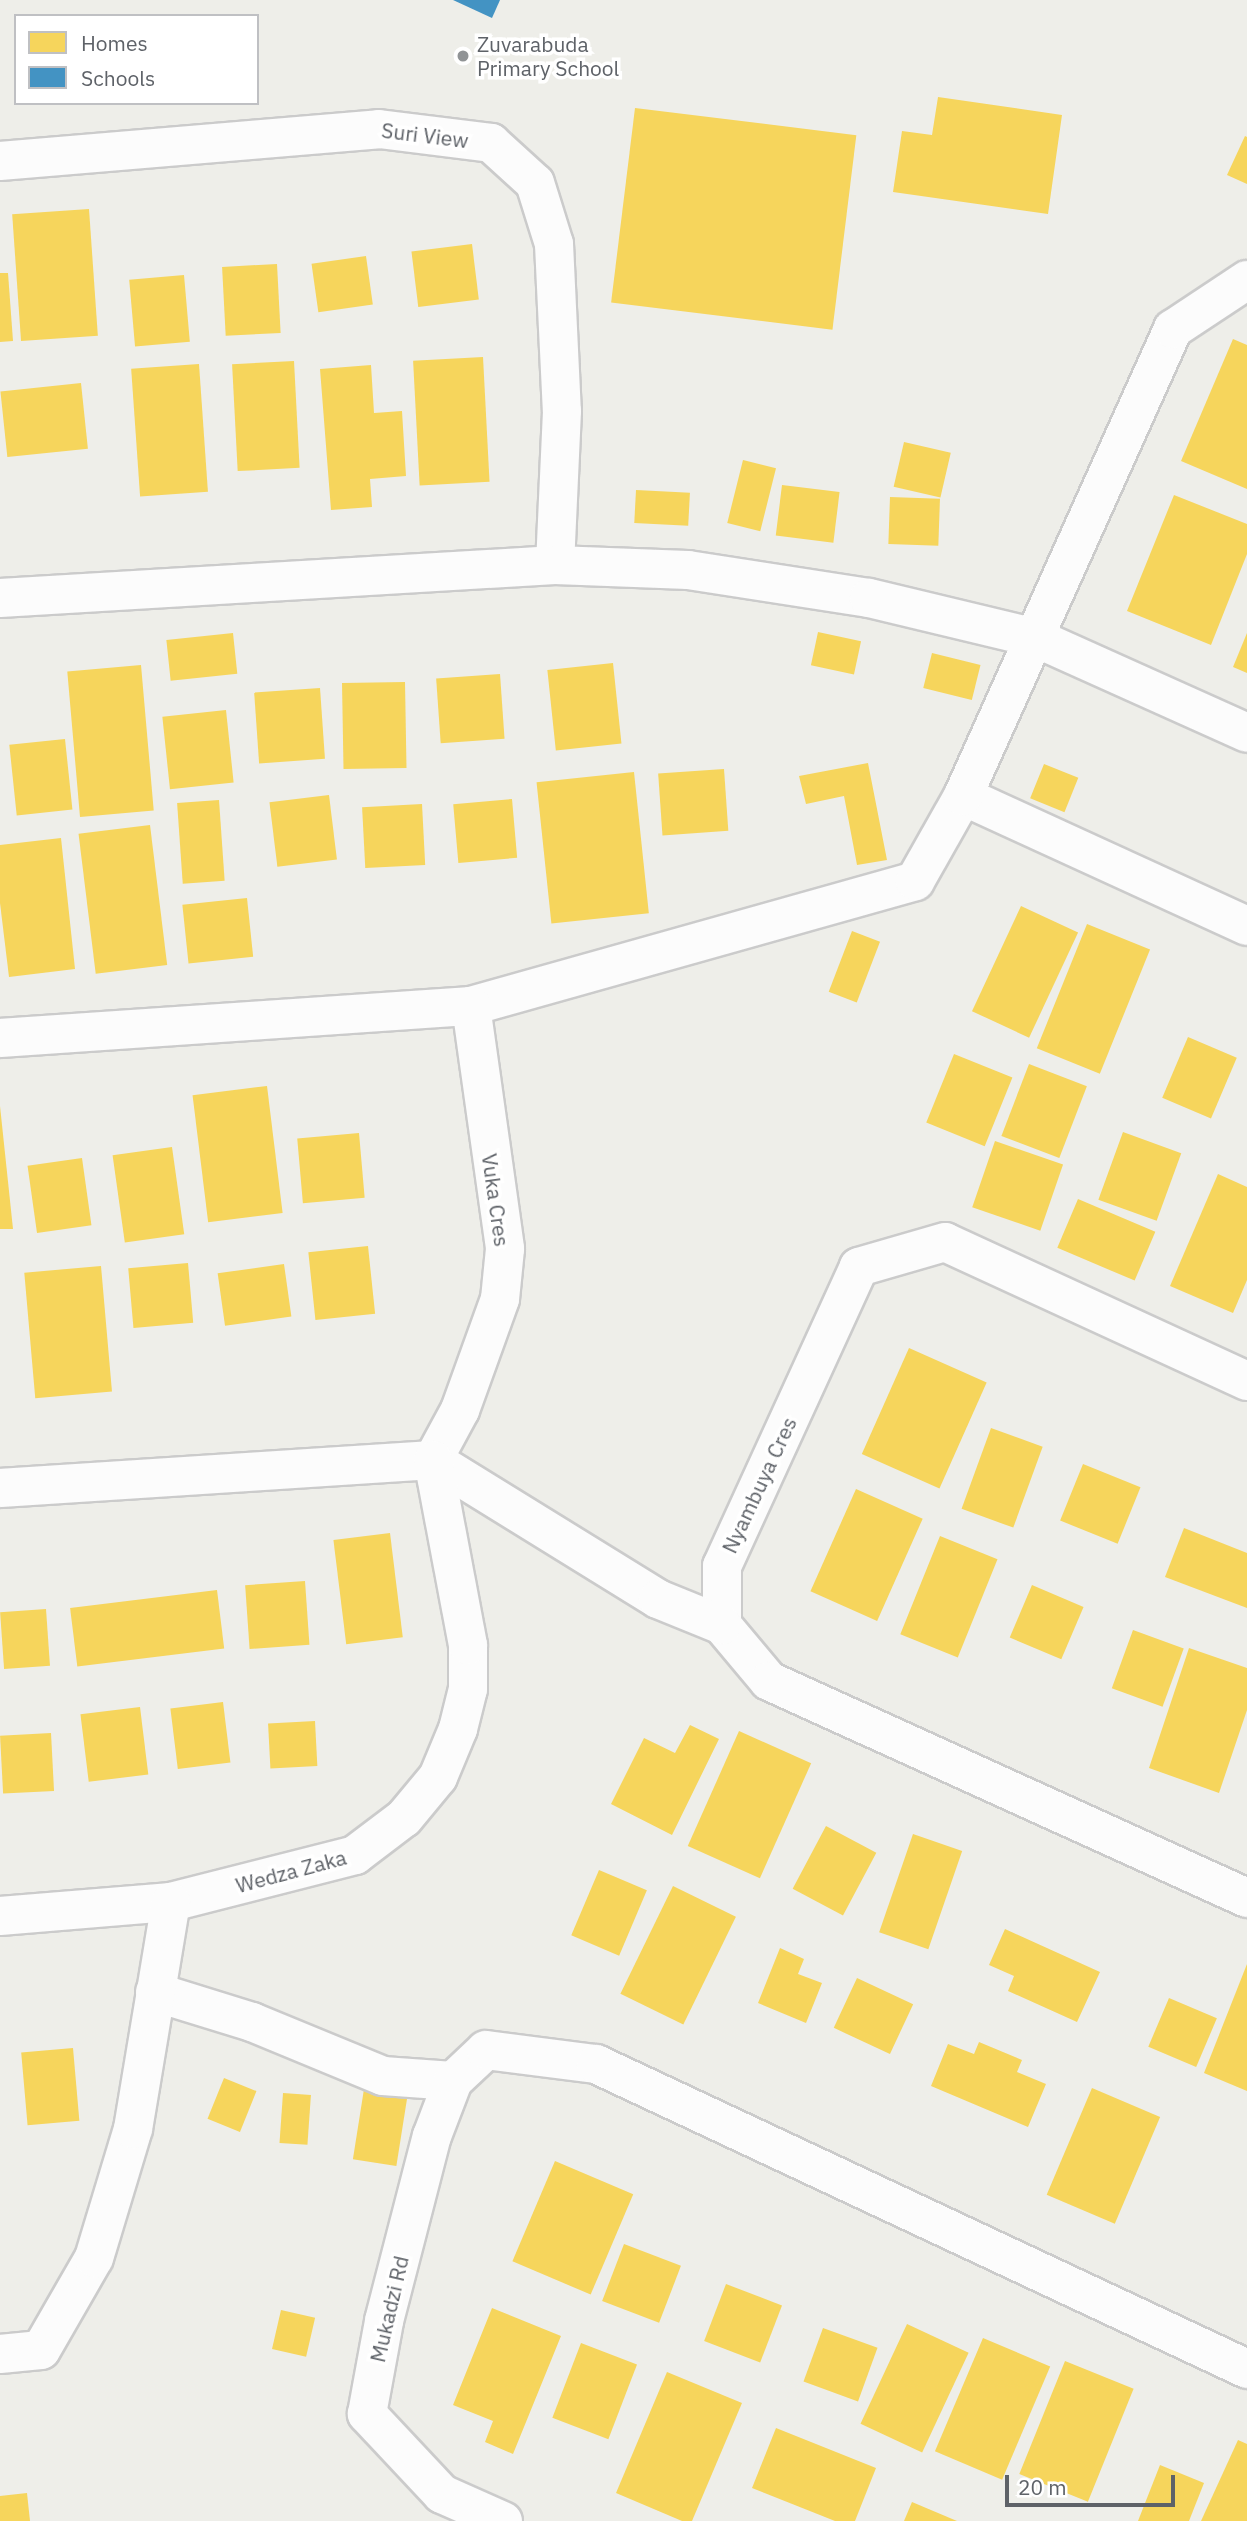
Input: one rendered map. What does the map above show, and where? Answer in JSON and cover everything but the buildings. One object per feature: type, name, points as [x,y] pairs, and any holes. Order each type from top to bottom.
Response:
[{"type":"street","name":"Suri View","points":[[0,161],[379,129],[491,143],[535,183],[554,244],[562,411],[555,565]]},
{"type":"street","points":[[0,1038],[471,1006],[915,881],[963,796],[1173,328],[1247,280]]},
{"type":"street","points":[[0,598],[555,565],[701,572],[869,598],[1036,638],[1247,733]]},
{"type":"street","points":[[963,796],[1247,926]]},
{"type":"street","name":"Vuka Cres","points":[[433,1460],[460,1410],[500,1299],[505,1249],[471,1006]]},
{"type":"street","name":"Nyambuya Cres","points":[[722,1625],[722,1566],[859,1267],[945,1242],[1247,1381]]},
{"type":"street","points":[[0,1488],[433,1460],[658,1599],[722,1625],[769,1681],[1247,1898]]},
{"type":"street","name":"Wedza Zaka","points":[[0,1916],[171,1902],[355,1856],[404,1818],[438,1777],[458,1729],[468,1689],[468,1645],[433,1460]]},
{"type":"street","points":[[0,2354],[41,2350],[94,2258],[133,2129],[171,1902]]},
{"type":"street","points":[[155,1992],[252,2022],[383,2076],[453,2081]]},
{"type":"street","name":"Mukadzi Rd","points":[[503,2521],[442,2494],[368,2414],[384,2321],[432,2136],[453,2081],[486,2050],[597,2064],[1247,2369]]},
{"type":"place","name":"Zuvarabuda Primary School","points":[[463,56]]}]
